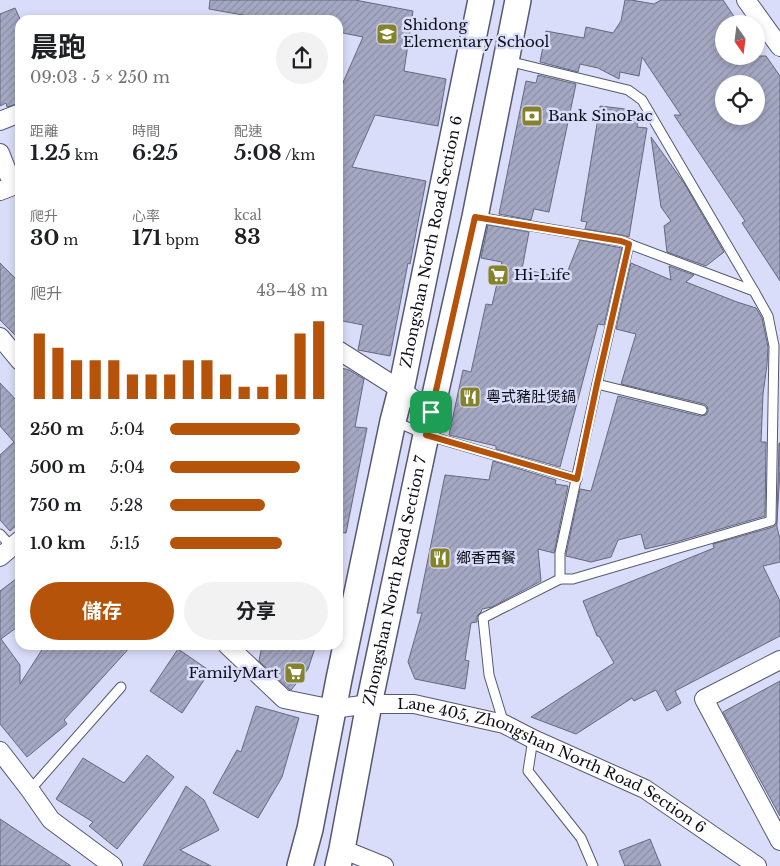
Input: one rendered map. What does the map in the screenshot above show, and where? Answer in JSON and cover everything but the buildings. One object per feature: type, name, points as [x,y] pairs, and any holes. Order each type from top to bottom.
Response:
[{"type":"main road","name":"Zhongshan North Road Section 6","points":[[300,866],[310,829],[333,709],[481,0]]},
{"type":"main road","points":[[506,60],[518,0]]},
{"type":"main road","name":"Zhongshan North Road Section 7","points":[[340,858],[428,423],[475,217],[506,60]]},
{"type":"street","points":[[746,0],[774,32],[780,47]]},
{"type":"street","points":[[0,121],[15,115]]},
{"type":"street","points":[[0,153],[13,186],[0,191]]},
{"type":"street","points":[[0,337],[15,354]]},
{"type":"street","points":[[343,353],[401,390],[428,423]]},
{"type":"street","name":"Lane 405, Zhongshan North Road Section 6","points":[[232,650],[284,699],[333,709],[370,704],[414,704],[504,724],[645,789],[757,866]]},
{"type":"street","points":[[780,660],[704,699],[780,842]]},
{"type":"street","points":[[0,751],[51,820],[112,866]]},
{"type":"street","points":[[340,858],[384,866]]},
{"type":"lane","points":[[504,724],[489,675],[483,618],[560,579],[573,579],[771,521],[774,346],[768,316],[642,100],[628,90],[506,60]]},
{"type":"lane","points":[[475,217],[621,241],[754,291]]},
{"type":"lane","points":[[560,579],[560,553],[629,244]]},
{"type":"lane","points":[[597,384],[702,410]]},
{"type":"lane","points":[[393,421],[428,423],[577,479]]},
{"type":"lane","points":[[30,790],[121,687]]},
{"type":"lane","points":[[533,739],[528,771],[581,838],[593,866]]},
{"type":"place","name":"Shidong Elementary School","points":[[387,34]]},
{"type":"place","name":"Bank SinoPac","points":[[532,116]]},
{"type":"place","name":"Hi-Life","points":[[498,275]]},
{"type":"place","name":"粵式豬肚煲鍋","points":[[470,397]]},
{"type":"place","name":"鄉香西餐","points":[[440,558]]},
{"type":"place","name":"FamilyMart","points":[[295,673]]},
{"type":"route","points":[[475,217],[621,241],[629,244],[577,479],[426,435],[431,412],[475,217]]}]
